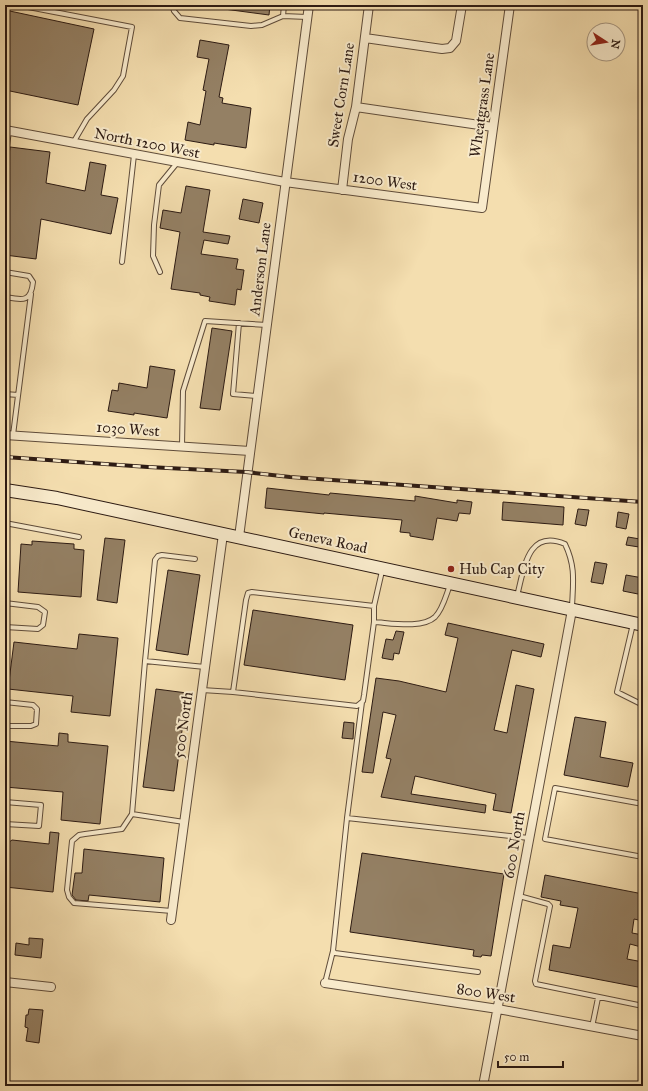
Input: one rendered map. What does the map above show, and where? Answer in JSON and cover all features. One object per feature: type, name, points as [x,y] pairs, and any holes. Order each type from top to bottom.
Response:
[{"type":"main road","name":"Geneva Road","points":[[5,490],[57,498],[638,624]]},
{"type":"street","name":"Anderson Lane","points":[[238,537],[309,5]]},
{"type":"street","name":"Sweet Corn Lane","points":[[342,190],[348,139],[356,107],[369,5]]},
{"type":"street","points":[[365,38],[442,49],[450,48],[456,41],[462,5]]},
{"type":"street","name":"Wheatgrass Lane","points":[[482,208],[510,5]]},
{"type":"street","points":[[356,107],[494,127]]},
{"type":"street","name":"North 1200 West","points":[[7,130],[134,155],[285,182]]},
{"type":"street","name":"1200 West","points":[[285,182],[482,208]]},
{"type":"street","name":"1030 West","points":[[9,435],[250,451]]},
{"type":"street","name":"500 North","points":[[171,920],[223,534]]},
{"type":"street","name":"600 North","points":[[483,1086],[572,610]]},
{"type":"street","points":[[5,982],[51,988]]},
{"type":"street","name":"800 West","points":[[325,983],[498,1009],[643,1036]]},
{"type":"lane","points":[[18,5],[132,27],[123,76],[114,90],[87,119],[73,143]]},
{"type":"lane","points":[[172,5],[174,11],[180,18],[251,26],[262,25],[283,16],[308,17]]},
{"type":"lane","points":[[283,16],[284,5]]},
{"type":"lane","points":[[5,157],[7,130]]},
{"type":"lane","points":[[122,262],[134,155]]},
{"type":"lane","points":[[160,272],[153,256],[154,225],[159,185],[177,163]]},
{"type":"lane","points":[[5,272],[28,276],[32,279],[18,395],[9,435]]},
{"type":"lane","points":[[5,297],[24,299],[31,294]]},
{"type":"lane","points":[[182,446],[183,391],[205,321],[267,325]]},
{"type":"lane","points":[[239,323],[233,394],[257,396]]},
{"type":"lane","points":[[5,394],[18,395]]},
{"type":"lane","points":[[5,523],[79,537]]},
{"type":"lane","points":[[517,598],[524,568],[531,548],[541,542],[557,541],[565,544],[571,556],[573,571],[572,610]]},
{"type":"lane","points":[[172,911],[74,903],[69,897],[67,890],[72,841],[79,835],[122,829],[132,814],[155,560],[158,556],[162,555],[195,559]]},
{"type":"lane","points":[[325,983],[333,951],[347,818],[374,622],[374,606],[383,568]]},
{"type":"lane","points":[[374,622],[414,624],[425,623],[435,616],[451,583]]},
{"type":"lane","points":[[233,692],[248,593],[252,592],[374,606]]},
{"type":"lane","points":[[5,603],[38,607],[45,612],[43,625],[38,629],[5,627]]},
{"type":"lane","points":[[638,624],[617,692],[643,705]]},
{"type":"lane","points":[[145,661],[205,667]]},
{"type":"lane","points":[[202,690],[357,706],[362,701]]},
{"type":"lane","points":[[5,702],[32,705],[37,709],[36,724],[31,726],[5,726]]},
{"type":"lane","points":[[643,804],[555,788],[545,839],[643,857]]},
{"type":"lane","points":[[5,802],[41,805],[39,826],[5,824]]},
{"type":"lane","points":[[132,814],[184,822]]},
{"type":"lane","points":[[347,818],[529,838]]},
{"type":"lane","points":[[519,896],[548,904],[550,906],[534,981],[536,984],[598,998],[643,1006]]},
{"type":"lane","points":[[333,951],[335,953],[478,972]]},
{"type":"lane","points":[[592,1027],[598,998]]},
{"type":"building","points":[[224,5],[270,5],[269,15],[224,9]]},
{"type":"building","points":[[5,10],[94,29],[78,105],[5,90]]},
{"type":"building","points":[[200,40],[229,45],[219,97],[223,98],[222,103],[251,108],[246,148],[185,140],[188,122],[200,125],[206,91],[203,90],[209,59],[197,57]]},
{"type":"building","points":[[10,147],[50,152],[46,183],[85,191],[90,162],[106,165],[101,195],[118,198],[111,234],[41,219],[36,259],[5,255],[5,189]]},
{"type":"building","points":[[186,186],[210,190],[203,232],[230,236],[228,244],[204,240],[201,254],[238,259],[236,269],[244,270],[241,290],[237,289],[235,305],[209,301],[210,297],[200,295],[200,293],[171,289],[180,232],[160,228],[163,210],[181,213]]},
{"type":"building","points":[[243,199],[263,203],[259,223],[239,219]]},
{"type":"building","points":[[212,328],[232,331],[220,410],[200,408]]},
{"type":"building","points":[[150,366],[175,370],[167,418],[108,411],[112,390],[118,391],[119,383],[147,388]]},
{"type":"building","points":[[267,488],[329,495],[330,493],[415,501],[415,496],[457,503],[457,500],[472,502],[470,514],[459,513],[457,521],[437,518],[433,540],[410,536],[410,533],[400,532],[402,520],[265,508]]},
{"type":"building","points":[[503,502],[564,507],[563,525],[502,520]]},
{"type":"building","points":[[578,509],[589,510],[586,526],[575,524]]},
{"type":"building","points":[[618,512],[629,514],[626,529],[616,527]]},
{"type":"building","points":[[628,537],[640,539],[639,547],[626,545]]},
{"type":"building","points":[[105,538],[125,540],[117,603],[97,600]]},
{"type":"building","points":[[32,541],[74,544],[74,549],[84,550],[81,597],[18,592],[21,544],[32,545]]},
{"type":"building","points":[[595,562],[607,564],[603,584],[591,582]]},
{"type":"building","points":[[168,570],[200,575],[188,655],[156,650]]},
{"type":"building","points":[[626,575],[643,578],[643,595],[623,591]]},
{"type":"building","points":[[253,610],[353,625],[345,680],[244,665]]},
{"type":"building","points":[[448,623],[544,644],[541,657],[512,650],[494,730],[507,733],[516,685],[534,689],[511,813],[493,810],[496,794],[415,776],[411,794],[486,805],[485,813],[381,797],[391,759],[386,758],[396,715],[383,712],[373,773],[362,772],[376,678],[399,681],[446,692],[458,638],[445,635]]},
{"type":"building","points":[[396,631],[404,632],[399,654],[394,653],[393,660],[382,658],[386,639],[393,640]]},
{"type":"building","points":[[79,634],[118,638],[110,716],[71,712],[73,696],[8,689],[14,642],[77,649]]},
{"type":"building","points":[[156,689],[187,693],[174,791],[143,787]]},
{"type":"building","points":[[575,717],[606,722],[600,757],[633,763],[628,787],[564,775]]},
{"type":"building","points":[[344,722],[354,723],[353,739],[342,738]]},
{"type":"building","points":[[59,733],[68,734],[68,742],[108,746],[100,824],[61,820],[63,792],[5,787],[5,741],[58,746]]},
{"type":"building","points":[[50,832],[59,833],[53,892],[5,887],[5,845],[12,840],[49,844]]},
{"type":"building","points":[[84,849],[164,858],[160,902],[89,895],[88,901],[76,900],[72,895],[75,873],[82,873]]},
{"type":"building","points":[[362,853],[504,874],[491,956],[473,956],[474,950],[350,932]]},
{"type":"building","points":[[545,875],[643,894],[643,921],[634,919],[632,933],[643,935],[643,946],[641,947],[630,944],[627,959],[643,962],[643,988],[549,970],[553,945],[570,948],[578,908],[560,905],[561,901],[541,897]]},
{"type":"building","points":[[29,938],[43,939],[41,958],[15,955],[16,943],[29,945]]},
{"type":"building","points":[[29,1009],[43,1010],[39,1043],[26,1041],[28,1028],[25,1027],[26,1015],[28,1015]]},
{"type":"railway","points":[[5,457],[246,472],[290,477],[643,502]]},
{"type":"place","name":"Hub Cap City","points":[[451,569]]}]
